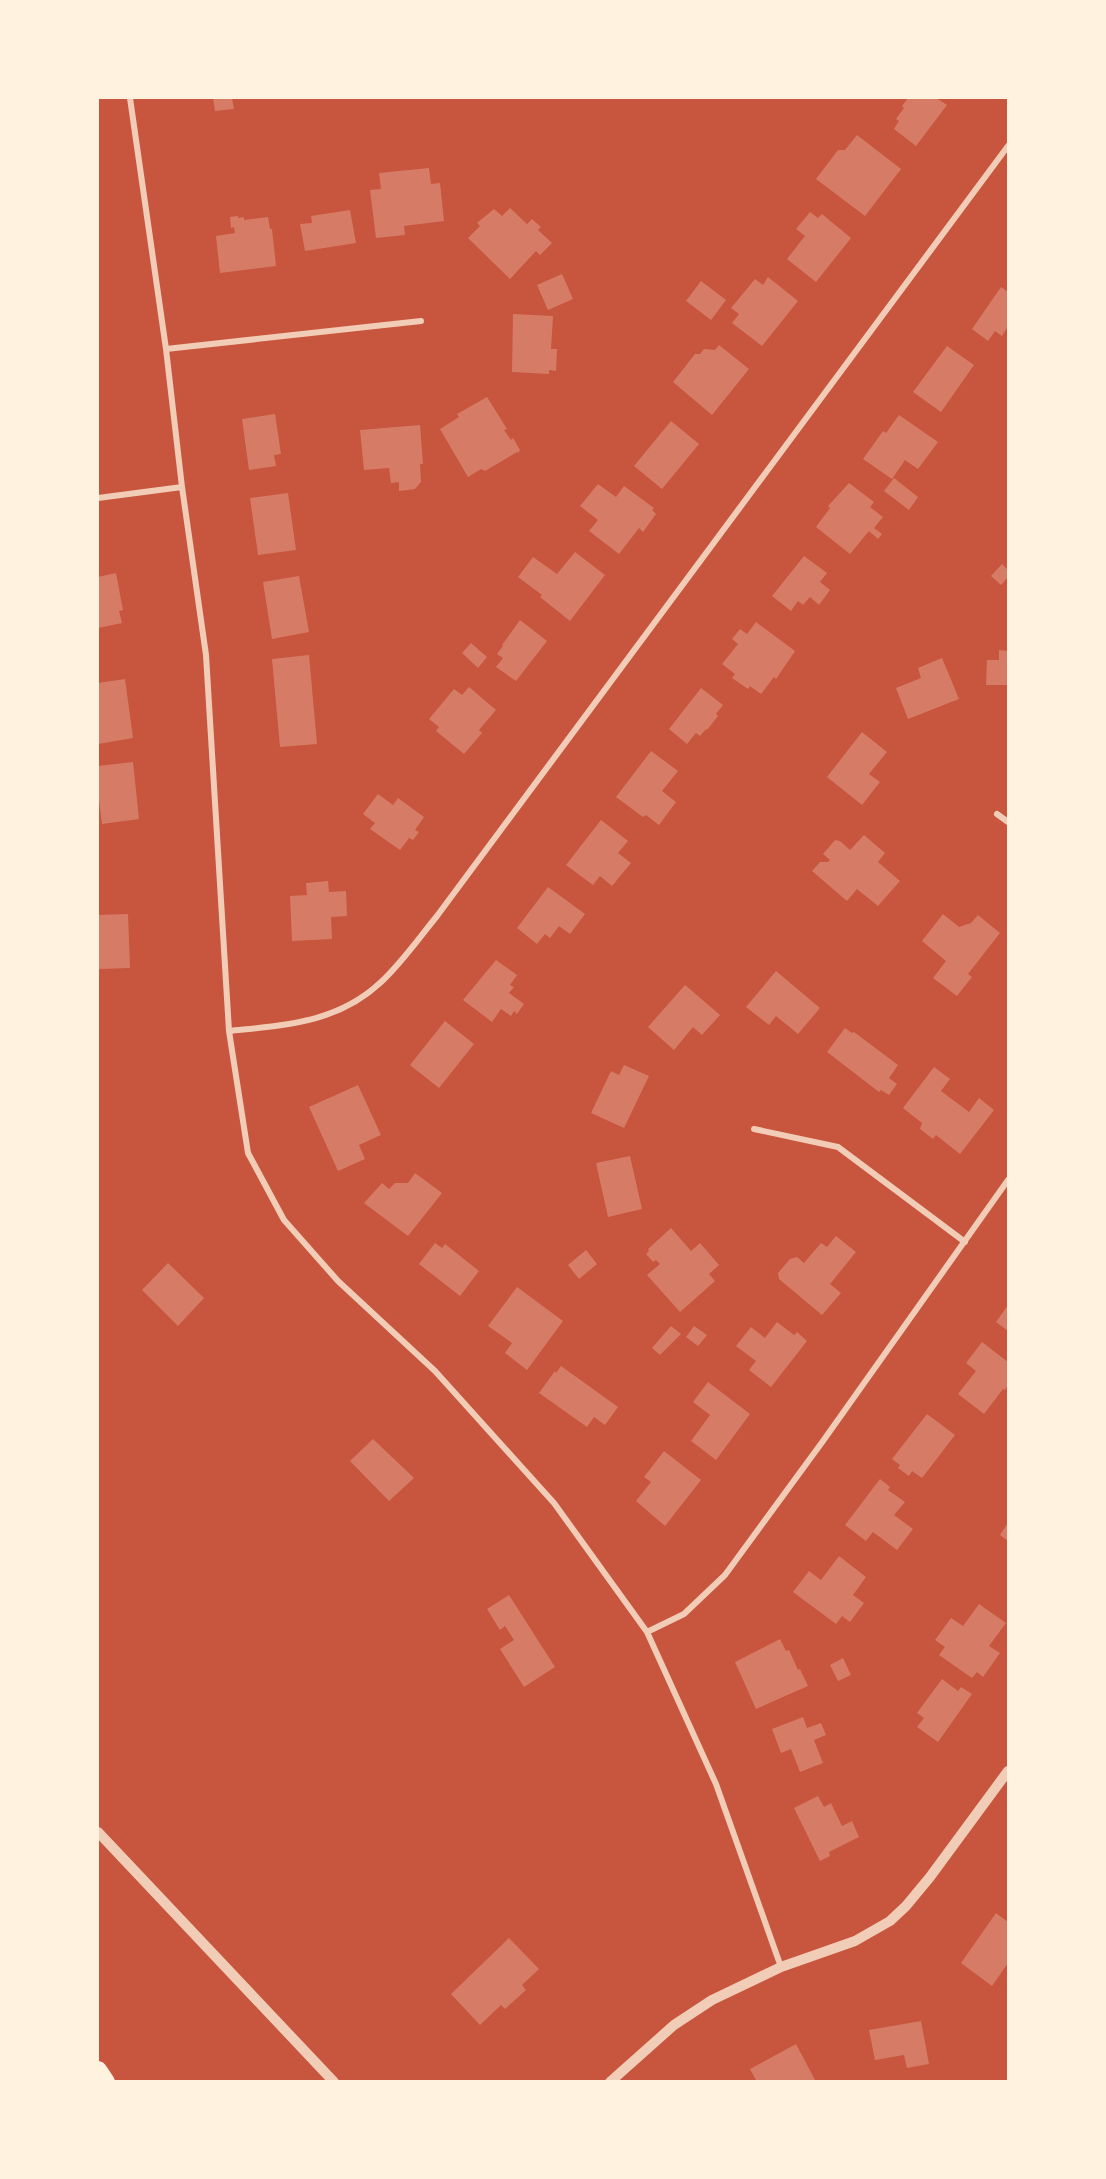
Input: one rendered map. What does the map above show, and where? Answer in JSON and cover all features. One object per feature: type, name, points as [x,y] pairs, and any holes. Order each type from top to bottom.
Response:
[{"type":"highway","points":[[98,2070],[106,2082]]},
{"type":"street","points":[[130,98],[206,655],[230,1031],[248,1153],[284,1220],[338,1281],[435,1371],[554,1503],[647,1632],[716,1784],[781,1968]]},
{"type":"street","points":[[230,1031],[301,1024],[345,1009],[380,983],[437,916],[1008,146]]},
{"type":"street","points":[[166,349],[421,321]]},
{"type":"street","points":[[98,498],[182,487]]},
{"type":"street","points":[[998,814],[1008,822]]},
{"type":"street","points":[[754,1129],[838,1147],[964,1242]]},
{"type":"street","points":[[647,1632],[684,1614],[725,1575],[1008,1180]]},
{"type":"street","points":[[610,2082],[652,2042],[712,2000],[781,1968],[855,1941],[890,1921],[930,1877],[1008,1771]]},
{"type":"street","points":[[98,1832],[334,2082]]},
{"type":"building","points":[[213,98],[232,98],[234,109],[215,111]]},
{"type":"building","points":[[908,98],[936,98],[947,105],[916,146],[894,129],[899,121],[896,119]]},
{"type":"building","points":[[857,135],[901,169],[865,216],[816,179],[838,150],[845,150]]},
{"type":"building","points":[[429,168],[431,184],[440,183],[444,221],[404,226],[405,235],[376,238],[370,190],[381,189],[379,173]]},
{"type":"building","points":[[510,208],[527,224],[532,219],[541,227],[538,230],[552,243],[540,255],[536,251],[510,279],[468,238],[480,226],[477,223],[494,209],[502,216]]},
{"type":"building","points":[[350,210],[356,243],[305,251],[300,224],[312,223],[311,216]]},
{"type":"building","points":[[810,212],[818,218],[822,214],[851,238],[816,282],[787,259],[805,236],[796,229]]},
{"type":"building","points":[[238,216],[238,218],[244,217],[244,220],[268,217],[270,229],[272,229],[276,266],[220,273],[216,236],[235,233],[234,227],[231,228],[230,217]]},
{"type":"building","points":[[562,274],[573,299],[548,310],[537,285]]},
{"type":"building","points":[[768,277],[798,301],[762,346],[732,323],[739,314],[731,308],[755,279],[763,285]]},
{"type":"building","points":[[701,281],[726,300],[711,320],[686,301]]},
{"type":"building","points":[[1001,287],[1008,292],[1008,326],[1002,336],[995,331],[988,341],[972,329]]},
{"type":"building","points":[[513,314],[553,316],[551,349],[557,349],[556,371],[549,370],[549,374],[512,372]]},
{"type":"building","points":[[719,345],[749,369],[712,415],[673,382],[695,354],[700,354],[704,349],[715,350]]},
{"type":"building","points":[[947,346],[974,365],[941,412],[913,392]]},
{"type":"building","points":[[487,397],[507,429],[504,430],[511,440],[513,438],[520,450],[485,471],[481,469],[468,477],[440,429],[459,417],[457,414]]},
{"type":"building","points":[[275,414],[281,454],[274,455],[276,466],[249,470],[242,419]]},
{"type":"building","points":[[899,415],[938,442],[918,469],[905,460],[892,479],[863,459],[883,431],[886,433]]},
{"type":"building","points":[[671,421],[699,444],[662,489],[634,466]]},
{"type":"building","points":[[420,425],[423,464],[420,464],[421,482],[415,489],[399,491],[399,482],[391,483],[389,468],[364,470],[360,430]]},
{"type":"building","points":[[894,478],[918,497],[909,510],[884,491]]},
{"type":"building","points":[[849,483],[874,502],[870,507],[883,517],[874,528],[882,534],[878,539],[869,531],[850,554],[816,527],[830,508],[828,506]]},
{"type":"building","points":[[598,484],[616,497],[624,486],[654,508],[652,510],[656,514],[643,532],[639,528],[619,554],[589,531],[598,520],[580,506]]},
{"type":"building","points":[[288,493],[296,550],[258,555],[250,498]]},
{"type":"building","points":[[575,552],[605,575],[570,621],[518,577],[533,557],[557,574]]},
{"type":"building","points":[[804,556],[827,573],[820,582],[830,590],[819,605],[810,597],[803,605],[798,601],[791,611],[772,596]]},
{"type":"building","points":[[1002,564],[1008,570],[1008,577],[1001,585],[991,576]]},
{"type":"building","points":[[116,573],[123,610],[119,611],[122,623],[98,628],[98,577]]},
{"type":"building","points":[[299,576],[309,632],[272,639],[263,582]]},
{"type":"building","points":[[520,620],[547,641],[516,681],[496,667],[503,658],[497,654]]},
{"type":"building","points":[[756,622],[795,651],[776,679],[774,677],[761,694],[750,686],[748,689],[732,678],[735,674],[722,664],[738,644],[732,639],[740,629],[747,634]]},
{"type":"building","points":[[471,643],[487,657],[478,668],[462,653]]},
{"type":"building","points":[[999,650],[1008,651],[1008,685],[986,685],[987,660],[999,660]]},
{"type":"building","points":[[309,655],[317,744],[280,747],[272,659]]},
{"type":"building","points":[[942,658],[959,699],[908,719],[896,688],[921,678],[918,668]]},
{"type":"building","points":[[125,679],[133,738],[98,744],[98,683]]},
{"type":"building","points":[[469,687],[496,710],[479,730],[482,733],[464,754],[436,731],[439,727],[429,719],[454,689],[462,695]]},
{"type":"building","points":[[701,688],[723,705],[707,730],[700,736],[696,733],[687,744],[669,729]]},
{"type":"building","points":[[862,732],[887,752],[869,774],[880,782],[862,805],[827,777]]},
{"type":"building","points":[[651,751],[678,771],[662,791],[676,802],[659,825],[646,815],[643,817],[616,797]]},
{"type":"building","points":[[133,762],[139,819],[102,824],[98,793],[98,766]]},
{"type":"building","points":[[378,794],[393,805],[398,798],[424,817],[415,830],[419,832],[413,840],[409,838],[400,850],[370,829],[375,823],[363,814]]},
{"type":"building","points":[[601,820],[628,841],[618,853],[631,863],[612,886],[600,876],[593,885],[566,865]]},
{"type":"building","points":[[864,835],[885,853],[878,862],[900,881],[878,906],[857,889],[847,901],[812,871],[820,862],[830,860],[823,854],[835,840],[840,841],[850,850]]},
{"type":"building","points":[[328,881],[329,892],[346,891],[347,916],[331,917],[332,939],[292,941],[290,896],[307,895],[306,883]]},
{"type":"building","points":[[548,887],[585,914],[570,934],[559,926],[550,938],[545,934],[537,944],[517,928]]},
{"type":"building","points":[[128,914],[130,968],[98,969],[98,915]]},
{"type":"building","points":[[943,914],[959,927],[971,923],[978,915],[1000,933],[968,974],[972,977],[957,996],[933,978],[946,961],[922,941]]},
{"type":"building","points":[[496,960],[517,975],[510,985],[514,987],[509,993],[524,1004],[517,1014],[514,1011],[511,1016],[501,1009],[492,1022],[463,1000]]},
{"type":"building","points":[[776,971],[820,1008],[798,1034],[776,1016],[769,1025],[746,1007]]},
{"type":"building","points":[[685,985],[720,1015],[702,1035],[693,1027],[674,1050],[648,1027]]},
{"type":"building","points":[[445,1021],[474,1044],[439,1088],[410,1065]]},
{"type":"building","points":[[845,1028],[854,1032],[898,1065],[889,1078],[897,1084],[889,1095],[881,1090],[879,1092],[827,1052]]},
{"type":"building","points":[[624,1065],[649,1076],[624,1128],[591,1113],[611,1071],[619,1075]]},
{"type":"building","points":[[934,1067],[950,1079],[941,1091],[969,1112],[979,1098],[994,1110],[960,1154],[936,1135],[933,1139],[920,1129],[922,1123],[903,1108]]},
{"type":"building","points":[[358,1085],[381,1135],[359,1145],[365,1159],[338,1171],[309,1107]]},
{"type":"building","points":[[630,1156],[642,1209],[608,1217],[596,1163]]},
{"type":"building","points":[[415,1173],[442,1193],[408,1236],[364,1203],[382,1183],[389,1189],[395,1183],[408,1183]]},
{"type":"building","points":[[671,1228],[691,1251],[700,1243],[719,1265],[709,1274],[715,1281],[680,1312],[647,1275],[660,1264],[656,1260],[653,1262],[646,1254],[648,1249]]},
{"type":"building","points":[[836,1236],[856,1252],[830,1284],[841,1293],[822,1315],[779,1279],[778,1273],[790,1259],[797,1257],[804,1263],[821,1243],[827,1247]]},
{"type":"building","points":[[435,1243],[442,1248],[445,1244],[479,1271],[460,1296],[419,1264]]},
{"type":"building","points":[[586,1250],[597,1264],[579,1279],[568,1265]]},
{"type":"building","points":[[168,1263],[204,1298],[178,1326],[142,1290]]},
{"type":"building","points":[[517,1287],[563,1321],[527,1370],[505,1353],[512,1343],[488,1326]]},
{"type":"building","points":[[1008,1305],[1008,1331],[996,1322]]},
{"type":"building","points":[[777,1322],[794,1335],[797,1332],[807,1341],[771,1387],[749,1370],[756,1361],[736,1346],[751,1327],[765,1338]]},
{"type":"building","points":[[671,1326],[681,1334],[660,1355],[652,1348]]},
{"type":"building","points":[[694,1326],[707,1335],[698,1346],[686,1337]]},
{"type":"building","points":[[982,1342],[1008,1362],[1008,1385],[984,1414],[958,1394],[976,1371],[966,1363]]},
{"type":"building","points":[[561,1366],[618,1407],[605,1425],[594,1417],[587,1427],[539,1393]]},
{"type":"building","points":[[708,1382],[750,1414],[716,1460],[691,1441],[710,1415],[693,1402]]},
{"type":"building","points":[[927,1414],[955,1435],[922,1478],[912,1471],[909,1476],[898,1468],[900,1465],[892,1459]]},
{"type":"building","points":[[373,1439],[414,1478],[389,1501],[350,1461]]},
{"type":"building","points":[[664,1451],[701,1480],[665,1526],[636,1501],[651,1482],[644,1477]]},
{"type":"building","points":[[880,1479],[890,1487],[888,1490],[905,1502],[894,1515],[913,1529],[897,1550],[873,1532],[866,1541],[845,1525]]},
{"type":"building","points":[[1008,1523],[1008,1541],[1000,1535]]},
{"type":"building","points":[[839,1556],[866,1577],[853,1595],[864,1603],[850,1622],[842,1616],[836,1624],[793,1592],[809,1571],[821,1580]]},
{"type":"building","points":[[509,1595],[555,1667],[524,1687],[500,1649],[514,1640],[505,1626],[500,1630],[487,1609]]},
{"type":"building","points":[[979,1604],[1006,1623],[989,1646],[1000,1653],[983,1677],[977,1672],[972,1678],[939,1655],[945,1647],[935,1640],[951,1618],[963,1626]]},
{"type":"building","points":[[780,1639],[786,1651],[789,1650],[808,1686],[756,1709],[735,1662]]},
{"type":"building","points":[[843,1658],[851,1675],[838,1681],[830,1665]]},
{"type":"building","points":[[942,1679],[958,1691],[961,1687],[972,1694],[938,1742],[917,1727],[924,1718],[917,1713]]},
{"type":"building","points":[[803,1717],[807,1728],[821,1723],[826,1735],[814,1740],[823,1763],[800,1772],[791,1749],[781,1753],[772,1729]]},
{"type":"building","points":[[818,1796],[824,1807],[831,1803],[842,1826],[852,1821],[859,1837],[829,1852],[830,1856],[820,1861],[794,1808]]},
{"type":"building","points":[[996,1913],[1008,1922],[1008,1963],[992,1986],[961,1963]]},
{"type":"building","points":[[509,1938],[539,1969],[522,1985],[526,1990],[505,2009],[501,2005],[480,2025],[451,1994]]},
{"type":"building","points":[[921,2021],[929,2064],[907,2068],[904,2055],[875,2060],[869,2030]]},
{"type":"building","points":[[796,2044],[816,2082],[757,2082],[750,2069]]}]
